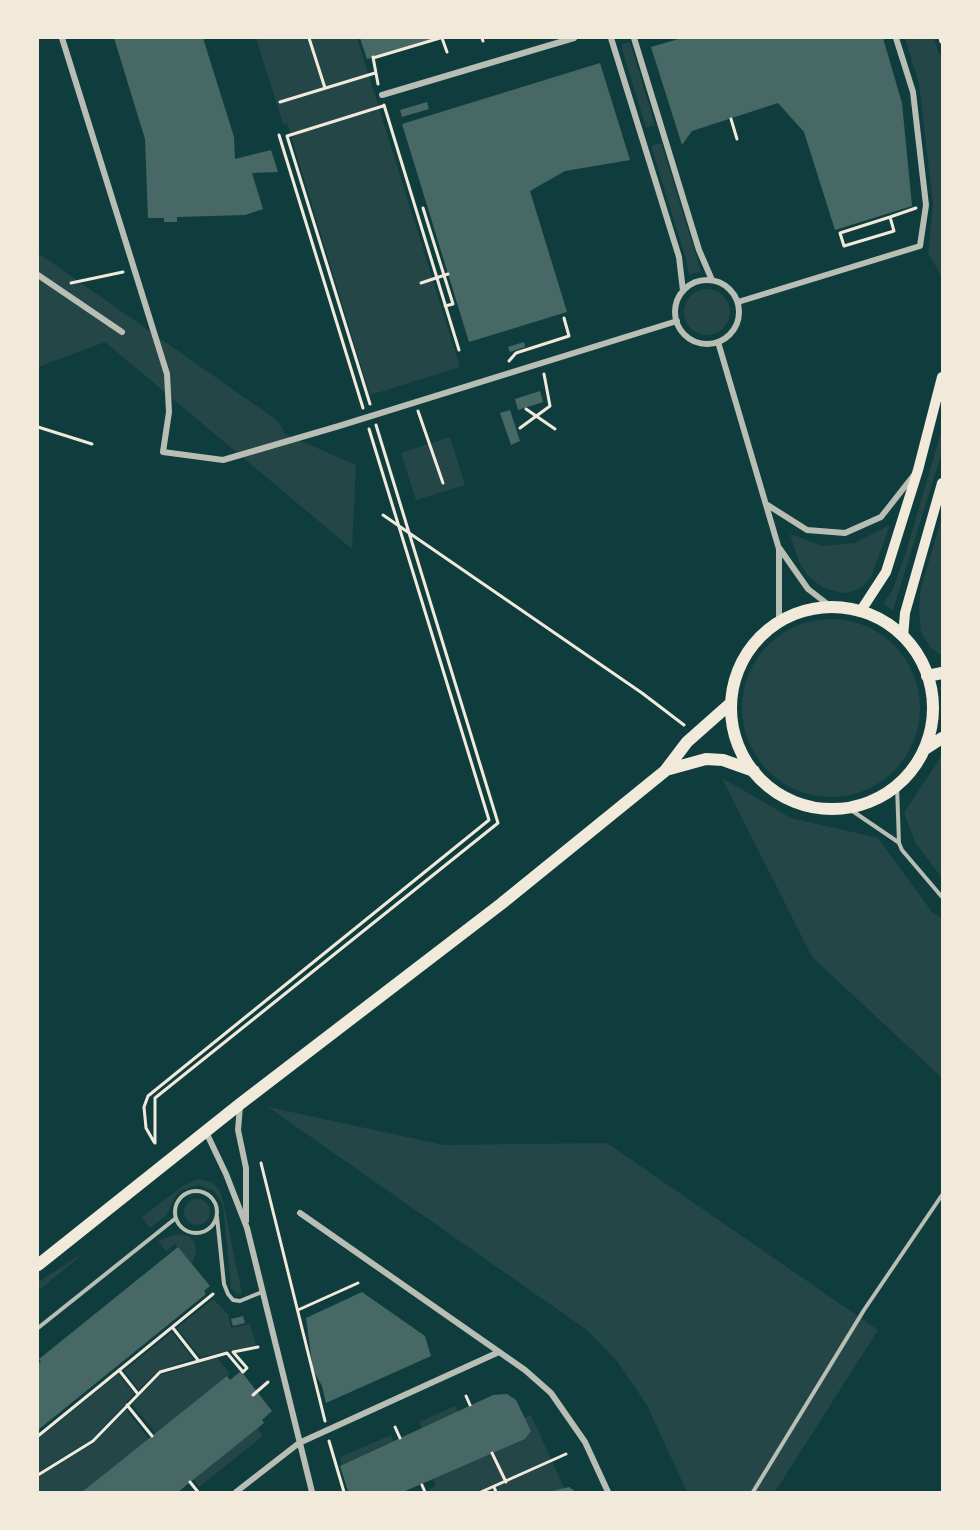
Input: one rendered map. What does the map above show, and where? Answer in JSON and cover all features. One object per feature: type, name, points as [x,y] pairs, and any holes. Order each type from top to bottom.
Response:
[{"type":"main road","points":[[860,612],[886,572],[918,470],[942,377]]},
{"type":"main road","points":[[903,637],[905,613],[942,483]]},
{"type":"main road","points":[[830,606],[860,612],[883,623],[903,637],[918,655],[927,676],[933,707],[925,749],[910,773],[897,786],[874,800],[848,808],[817,808],[797,803],[770,788],[754,771],[737,738],[730,703],[733,682],[743,657],[760,636],[779,620],[804,611],[830,606]]},
{"type":"main road","points":[[927,676],[942,673]]},
{"type":"main road","points":[[38,1265],[240,1104],[501,904],[665,771],[695,734],[730,703]]},
{"type":"main road","points":[[925,749],[942,738]]},
{"type":"main road","points":[[665,771],[706,759],[723,760],[754,771]]},
{"type":"street","points":[[62,38],[132,270],[167,375],[169,412],[163,452],[223,460],[373,416],[676,321]]},
{"type":"street","points":[[382,95],[574,38]]},
{"type":"street","points":[[611,38],[679,257],[683,291]]},
{"type":"street","points":[[634,38],[699,250],[712,280]]},
{"type":"street","points":[[738,302],[920,246],[926,205],[913,92],[896,38]]},
{"type":"street","points":[[38,275],[122,332]]},
{"type":"street","points":[[712,280],[728,287],[738,302],[737,321],[733,330],[718,342],[698,342],[688,338],[676,321],[678,300],[691,284],[712,280]]},
{"type":"street","points":[[718,342],[779,549],[779,620]]},
{"type":"street","points":[[766,504],[807,530],[845,533],[881,517],[918,470]]},
{"type":"street","points":[[779,549],[808,589],[830,606]]},
{"type":"street","points":[[240,1104],[238,1130],[246,1168],[246,1228]]},
{"type":"street","points":[[206,1132],[226,1174],[246,1228],[312,1492]]},
{"type":"street","points":[[300,1213],[525,1370],[551,1393],[585,1442],[608,1492]]},
{"type":"street","points":[[236,1492],[299,1443],[499,1352]]},
{"type":"lane","points":[[897,786],[899,843]]},
{"type":"lane","points":[[848,808],[899,843],[942,897]]},
{"type":"lane","points":[[38,1328],[176,1218],[179,1200],[192,1192],[207,1194],[216,1206],[224,1284],[228,1294],[233,1300],[240,1301],[262,1292]]},
{"type":"lane","points":[[753,1492],[864,1310],[942,1195]]},
{"type":"lane","points":[[176,1218],[187,1231],[201,1233],[212,1226],[217,1214]]},
{"type":"path","points":[[309,38],[325,88]]},
{"type":"path","points":[[447,52],[441,38],[373,57],[375,74],[384,105],[459,350]]},
{"type":"path","points":[[939,38],[941,42]]},
{"type":"path","points":[[280,102],[375,74]]},
{"type":"path","points":[[279,135],[489,820],[148,1096],[144,1107],[146,1128],[155,1143],[153,1132],[155,1098],[498,823],[287,136],[384,105]]},
{"type":"path","points":[[731,118],[737,139]]},
{"type":"path","points":[[890,217],[894,231],[844,246],[840,233],[926,205]]},
{"type":"path","points":[[423,208],[446,275],[453,304],[445,306]]},
{"type":"path","points":[[55,287],[132,270]]},
{"type":"path","points":[[421,283],[446,275]]},
{"type":"path","points":[[494,377],[516,353],[569,336],[564,318]]},
{"type":"path","points":[[520,428],[550,406],[548,385]]},
{"type":"path","points":[[416,402],[443,483]]},
{"type":"path","points":[[526,409],[555,429]]},
{"type":"path","points":[[38,427],[92,444]]},
{"type":"path","points":[[383,515],[642,693],[695,734]]},
{"type":"path","points":[[261,1163],[326,1425]]},
{"type":"path","points":[[298,1310],[358,1283]]},
{"type":"path","points":[[38,1436],[213,1294]]},
{"type":"path","points":[[172,1328],[198,1360]]},
{"type":"path","points":[[38,1475],[93,1441],[160,1371],[227,1353],[243,1371],[247,1368],[234,1352],[258,1347]]},
{"type":"path","points":[[119,1370],[138,1394]]},
{"type":"path","points":[[253,1395],[267,1382]]},
{"type":"path","points":[[466,1395],[470,1405]]},
{"type":"path","points":[[128,1406],[152,1436]]},
{"type":"path","points":[[395,1427],[400,1438]]},
{"type":"path","points":[[328,1436],[344,1492]]},
{"type":"path","points":[[492,1453],[506,1482]]},
{"type":"path","points":[[481,1492],[566,1454]]},
{"type":"path","points":[[190,1482],[198,1492]]},
{"type":"path","points":[[422,1485],[425,1492]]},
{"type":"path","points":[[494,1487],[496,1492]]},
{"type":"shaded area","points":[[256,38],[357,38],[460,367],[370,395],[287,123],[283,124]]},
{"type":"shaded area","points":[[905,38],[934,38],[939,54],[942,55],[942,277],[928,253],[933,204],[919,84]]},
{"type":"shaded area","points":[[630,42],[655,125],[646,128],[623,52],[622,44]]},
{"type":"shaded area","points":[[661,143],[701,271],[689,275],[651,146]]},
{"type":"shaded area","points":[[38,253],[278,421],[285,434],[356,465],[352,549],[105,342],[38,367]]},
{"type":"shaded area","points":[[707,289],[723,296],[730,312],[723,328],[707,335],[691,328],[684,312],[691,296]]},
{"type":"shaded area","points":[[942,429],[942,452],[893,610],[883,604],[892,591],[906,552]]},
{"type":"shaded area","points":[[450,437],[465,485],[416,500],[401,453]]},
{"type":"shaded area","points":[[942,518],[942,656],[930,647],[921,632],[919,608],[921,587]]},
{"type":"shaded area","points":[[890,525],[871,577],[862,587],[841,593],[822,587],[808,576],[799,562],[790,534],[823,546],[855,543]]},
{"type":"shaded area","points":[[831,619],[865,626],[894,645],[913,674],[920,708],[913,742],[894,771],[865,790],[831,797],[797,790],[768,771],[749,742],[742,708],[749,674],[768,645],[797,626]]},
{"type":"shaded area","points":[[942,755],[942,878],[915,842],[904,813]]},
{"type":"shaded area","points":[[722,778],[791,818],[878,838],[932,912],[942,918],[942,1078],[812,957]]},
{"type":"shaded area","points":[[268,1107],[444,1145],[607,1143],[878,1330],[775,1492],[687,1492],[647,1405],[617,1361],[587,1330]]},
{"type":"shaded area","points":[[198,1179],[211,1182],[219,1189],[223,1200],[242,1294],[237,1294],[231,1288],[223,1205],[214,1191],[198,1185],[182,1190],[176,1195],[167,1215],[150,1228],[142,1217],[183,1186]]},
{"type":"shaded area","points":[[197,1199],[206,1203],[210,1212],[206,1221],[197,1225],[188,1221],[184,1212],[188,1203]]},
{"type":"shaded area","points":[[176,1234],[189,1236],[194,1241],[196,1251],[192,1264],[175,1244],[166,1251],[158,1241]]},
{"type":"shaded area","points":[[85,1252],[38,1291],[38,1282]]},
{"type":"shaded area","points":[[213,1299],[228,1314],[231,1328],[250,1324],[256,1345],[200,1357],[177,1328]]},
{"type":"shaded area","points":[[172,1332],[193,1359],[157,1371],[139,1390],[124,1371]]},
{"type":"shaded area","points":[[217,1358],[230,1374],[156,1433],[132,1404],[160,1375]]},
{"type":"shaded area","points":[[118,1374],[134,1394],[92,1439],[38,1472],[38,1439]]},
{"type":"shaded area","points":[[455,1406],[458,1413],[422,1428],[419,1422]]},
{"type":"shaded area","points":[[126,1410],[149,1439],[82,1492],[38,1492],[38,1477],[94,1443]]},
{"type":"shaded area","points":[[531,1415],[564,1488],[552,1492],[431,1492],[429,1489],[436,1486],[433,1479],[477,1458],[490,1454],[495,1464],[499,1463],[494,1452],[525,1439],[531,1431],[524,1418]]},
{"type":"shaded area","points":[[257,1428],[263,1436],[199,1487],[194,1479]]},
{"type":"shaded area","points":[[391,1435],[393,1441],[342,1465],[340,1457]]},
{"type":"building","points":[[114,38],[203,38],[234,137],[235,159],[271,150],[278,172],[252,173],[263,209],[245,215],[177,217],[177,222],[164,222],[164,218],[148,218],[145,139]]},
{"type":"building","points":[[360,38],[435,38],[367,59]]},
{"type":"building","points":[[682,38],[883,38],[902,103],[912,206],[835,230],[804,132],[778,103],[692,131],[682,145],[651,47]]},
{"type":"building","points":[[600,63],[630,160],[565,171],[530,191],[567,312],[469,342],[402,124]]},
{"type":"building","points":[[427,102],[429,109],[402,117],[400,110]]},
{"type":"building","points":[[524,342],[525,347],[510,352],[508,347]]},
{"type":"building","points":[[540,391],[543,402],[518,410],[515,399]]},
{"type":"building","points":[[510,410],[520,441],[511,445],[500,413]]},
{"type":"building","points":[[178,1247],[210,1286],[204,1291],[206,1294],[38,1430],[38,1364],[41,1362],[39,1359]]},
{"type":"building","points":[[362,1292],[425,1336],[431,1356],[326,1403],[322,1386],[313,1370],[306,1318]]},
{"type":"building","points":[[243,1316],[245,1323],[233,1326],[231,1319]]},
{"type":"building","points":[[241,1371],[272,1411],[262,1420],[264,1423],[178,1492],[82,1492],[227,1376],[230,1380]]},
{"type":"building","points":[[507,1394],[516,1400],[531,1431],[525,1439],[403,1492],[349,1492],[340,1466],[493,1395]]},
{"type":"building","points":[[569,1487],[576,1492],[552,1492],[556,1490]]}]
